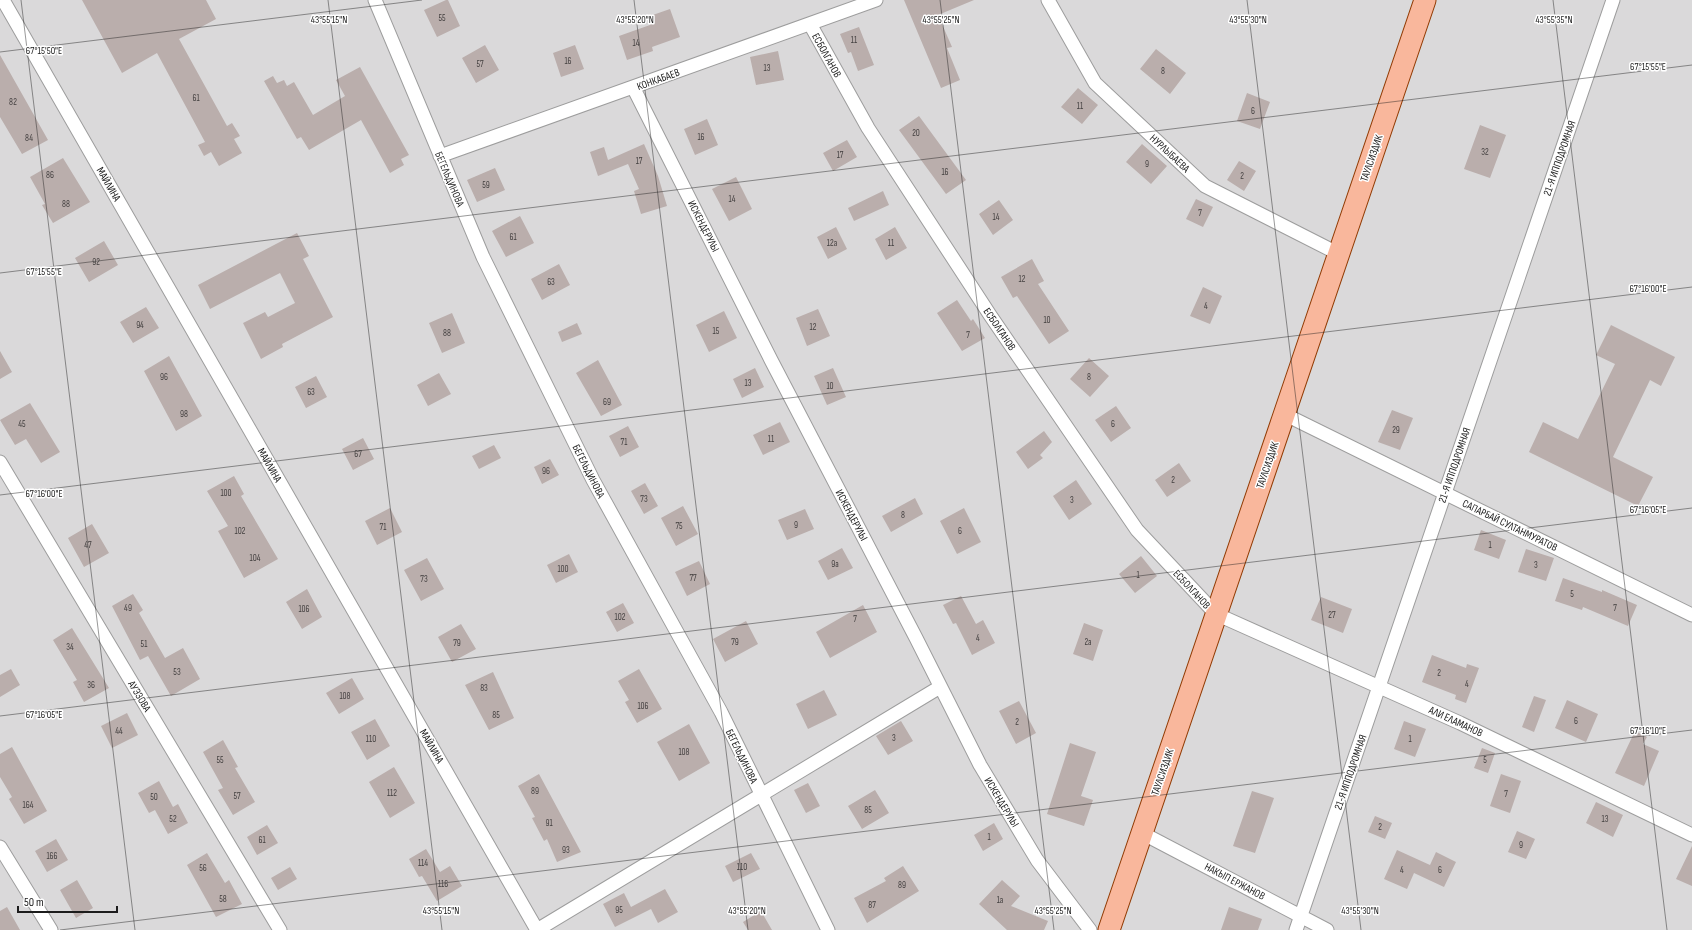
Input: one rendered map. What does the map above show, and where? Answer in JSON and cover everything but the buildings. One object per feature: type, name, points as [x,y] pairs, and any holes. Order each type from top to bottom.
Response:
[{"type":"main road","name":"ТАУЛСИЗДИК","points":[[1108,930],[1425,0]]},
{"type":"street","name":"МАЙЛИНА","points":[[3,0],[537,930]]},
{"type":"street","name":"БЕГЕЛЬДИНОВА","points":[[375,0],[483,257],[593,480],[721,712],[828,930]]},
{"type":"street","name":"КОНКАБАЕВ","points":[[440,156],[876,0]]},
{"type":"street","name":"НУРЛЫБАЕВА","points":[[1048,0],[1095,83],[1205,186],[1339,254]]},
{"type":"street","name":"21-Я ИППОДРОМНАЯ","points":[[1296,930],[1612,0]]},
{"type":"street","name":"ЕСБОЛГАНОВ","points":[[810,24],[868,128],[990,315],[1132,524],[1216,614]]},
{"type":"street","name":"ИСКЕНДЕРУЛЫ","points":[[633,87],[771,360],[980,765],[1037,860],[1090,930]]},
{"type":"street","name":"САПАРБАЙ СУЛТАНМУРАТОВ","points":[[1284,414],[1692,615]]},
{"type":"street","name":"АУЭЗОВА","points":[[0,462],[280,930]]},
{"type":"street","name":"АЛИ ЕЛАМАНОВ","points":[[1216,614],[1460,723],[1692,835]]},
{"type":"street","points":[[537,930],[940,687]]},
{"type":"street","name":"НАКЫП ЕРЖАНОВ","points":[[1142,832],[1327,930]]},
{"type":"street","points":[[0,847],[52,930]]},
{"type":"shaded area","points":[[0,0],[1692,0],[1692,930],[0,930]]}]
